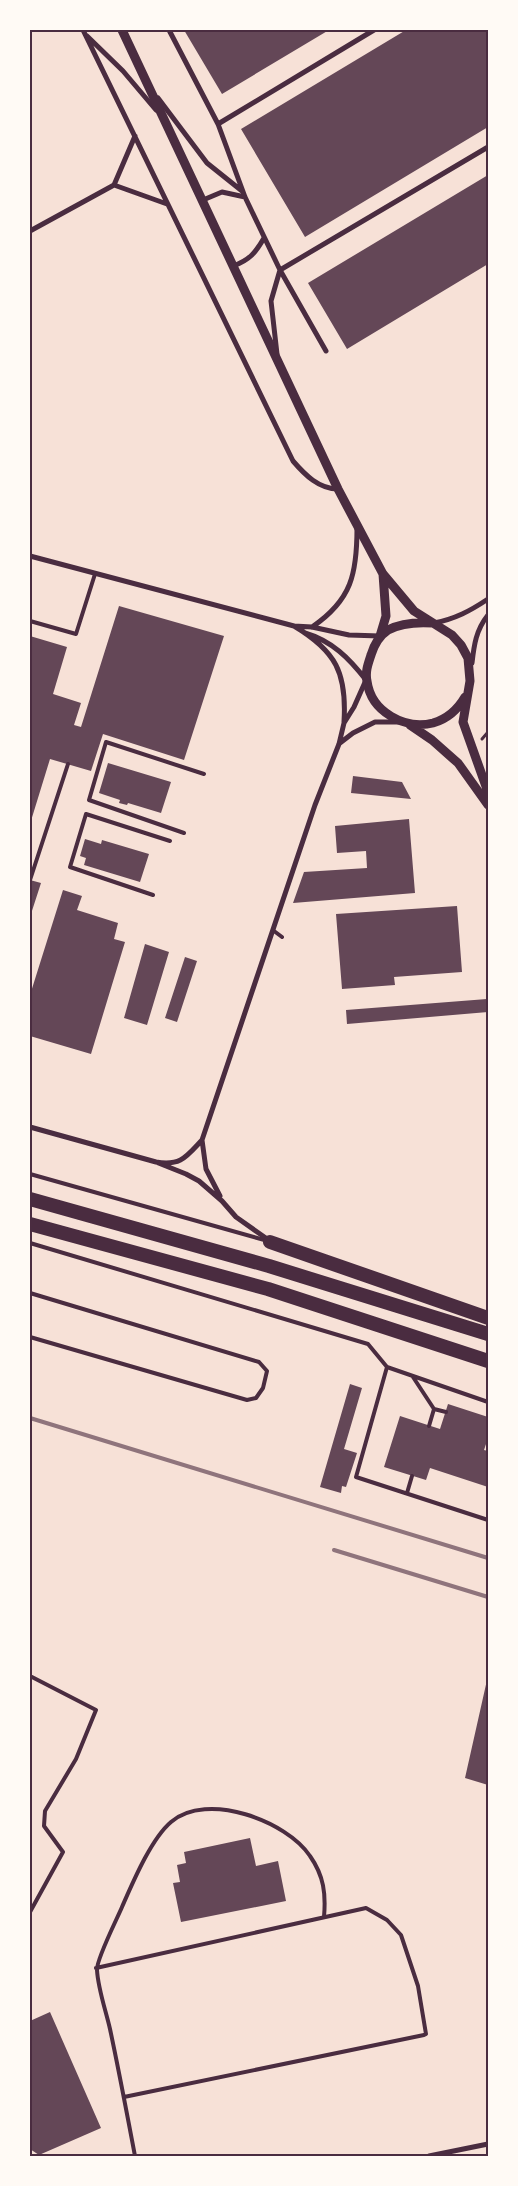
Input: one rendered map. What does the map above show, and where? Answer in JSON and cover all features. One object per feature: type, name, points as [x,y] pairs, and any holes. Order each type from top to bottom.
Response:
[{"type":"highway","points":[[30,1200],[269,1266],[488,1334]]},
{"type":"highway","points":[[30,1224],[268,1288],[488,1361]]},
{"type":"highway","points":[[270,1242],[488,1318]]},
{"type":"street","points":[[122,30],[338,489],[383,574],[414,611],[452,635],[461,645],[468,658],[470,671]]},
{"type":"street","points":[[169,30],[218,124],[245,197],[264,238],[326,351]]},
{"type":"street","points":[[218,124],[374,30]]},
{"type":"street","points":[[84,32],[110,58],[165,120]]},
{"type":"street","points":[[84,32],[293,461],[307,475],[321,485],[331,489],[338,489]]},
{"type":"street","points":[[149,87],[207,163],[243,191]]},
{"type":"street","points":[[30,231],[114,186],[135,136]]},
{"type":"street","points":[[278,360],[271,300],[280,270],[488,147]]},
{"type":"street","points":[[114,186],[167,204]]},
{"type":"street","points":[[203,200],[222,192],[245,197]]},
{"type":"street","points":[[233,266],[245,262],[256,253],[264,238]]},
{"type":"street","points":[[312,626],[332,611],[352,579],[357,559],[358,525]]},
{"type":"street","points":[[30,556],[294,626],[312,626],[349,635],[380,636]]},
{"type":"street","points":[[380,636],[386,616],[383,574]]},
{"type":"street","points":[[488,599],[467,613],[451,620],[433,623],[416,622],[388,630],[380,636],[373,646],[366,670],[366,680],[370,693],[378,704],[389,715],[432,740],[458,763],[488,805]]},
{"type":"street","points":[[488,615],[480,626],[476,638],[464,722],[488,792]]},
{"type":"street","points":[[30,1128],[156,1162],[172,1164],[180,1162],[202,1140],[315,805],[339,744],[344,723],[346,702],[342,676],[333,659],[305,633],[294,626]]},
{"type":"street","points":[[305,633],[320,638],[336,647],[352,662],[366,680]]},
{"type":"street","points":[[344,723],[354,707],[366,680]]},
{"type":"street","points":[[339,744],[354,733],[375,722],[425,725],[439,721],[452,714],[462,703],[468,690]]},
{"type":"street","points":[[202,1140],[206,1169],[222,1201]]},
{"type":"street","points":[[156,1162],[199,1181],[222,1201],[236,1218],[270,1242]]},
{"type":"street","points":[[429,2156],[488,2144]]},
{"type":"lane","points":[[30,620],[76,634],[95,574]]},
{"type":"lane","points":[[184,834],[89,800],[106,742],[204,774]]},
{"type":"lane","points":[[30,880],[68,764]]},
{"type":"lane","points":[[153,895],[70,867],[86,814],[170,841]]},
{"type":"lane","points":[[274,931],[282,936]]},
{"type":"lane","points":[[30,1174],[270,1242]]},
{"type":"lane","points":[[30,1243],[368,1344],[387,1367],[488,1402]]},
{"type":"lane","points":[[30,1293],[259,1362],[267,1371],[263,1388],[256,1398],[247,1400],[30,1337]]},
{"type":"lane","points":[[387,1367],[356,1477],[488,1520]]},
{"type":"lane","points":[[413,1377],[434,1408],[446,1412]]},
{"type":"lane","points":[[428,1426],[434,1408]]},
{"type":"lane","points":[[406,1493],[412,1476]]},
{"type":"lane","points":[[30,1676],[96,1710],[76,1759],[45,1810],[44,1826],[63,1852],[30,1912]]},
{"type":"lane","points":[[135,2156],[96,1968],[129,1892],[153,1845],[171,1822],[195,1809],[208,1808],[238,1813],[266,1822],[289,1836],[310,1855],[324,1882],[326,1896],[324,1917]]},
{"type":"lane","points":[[96,1968],[366,1908],[394,1926],[401,1935],[418,1986],[426,2034],[124,2097]]},
{"type":"building","points":[[184,30],[329,30],[222,94]]},
{"type":"building","points":[[406,30],[488,30],[488,127],[305,237],[241,129]]},
{"type":"building","points":[[488,175],[488,264],[347,349],[308,283]]},
{"type":"building","points":[[119,606],[224,636],[184,760],[103,734],[91,771],[50,759],[30,824],[30,636],[67,647],[53,694],[81,703],[74,725],[81,727]]},
{"type":"building","points":[[108,763],[171,782],[161,813],[128,803],[127,805],[119,803],[120,800],[99,793]]},
{"type":"building","points":[[353,776],[402,782],[411,799],[351,793]]},
{"type":"building","points":[[409,819],[415,893],[293,903],[304,872],[367,868],[366,851],[337,853],[335,826]]},
{"type":"building","points":[[85,839],[101,844],[102,840],[149,854],[140,882],[84,865],[86,858],[80,856]]},
{"type":"building","points":[[30,880],[41,883],[30,917]]},
{"type":"building","points":[[63,890],[82,896],[77,910],[118,923],[114,939],[125,942],[91,1054],[30,1036],[30,995]]},
{"type":"building","points":[[457,906],[462,972],[394,977],[395,985],[342,989],[336,914]]},
{"type":"building","points":[[145,944],[169,952],[147,1025],[124,1018]]},
{"type":"building","points":[[185,957],[197,961],[177,1022],[165,1018]]},
{"type":"building","points":[[487,999],[488,1012],[347,1024],[346,1010]]},
{"type":"building","points":[[350,1384],[362,1388],[344,1449],[357,1453],[346,1487],[342,1486],[341,1493],[320,1487]]},
{"type":"building","points":[[448,1404],[488,1417],[488,1438],[484,1450],[488,1451],[488,1487],[430,1468],[426,1480],[384,1467],[400,1416],[440,1429]]},
{"type":"building","points":[[488,1680],[488,1785],[465,1778]]},
{"type":"building","points":[[250,1838],[256,1866],[278,1861],[286,1901],[181,1922],[173,1883],[180,1882],[177,1865],[186,1863],[184,1852]]},
{"type":"building","points":[[50,2012],[101,2128],[39,2155],[30,2149],[30,2021]]},
{"type":"railway","points":[[30,1418],[488,1558]]},
{"type":"railway","points":[[334,1550],[488,1597]]}]
